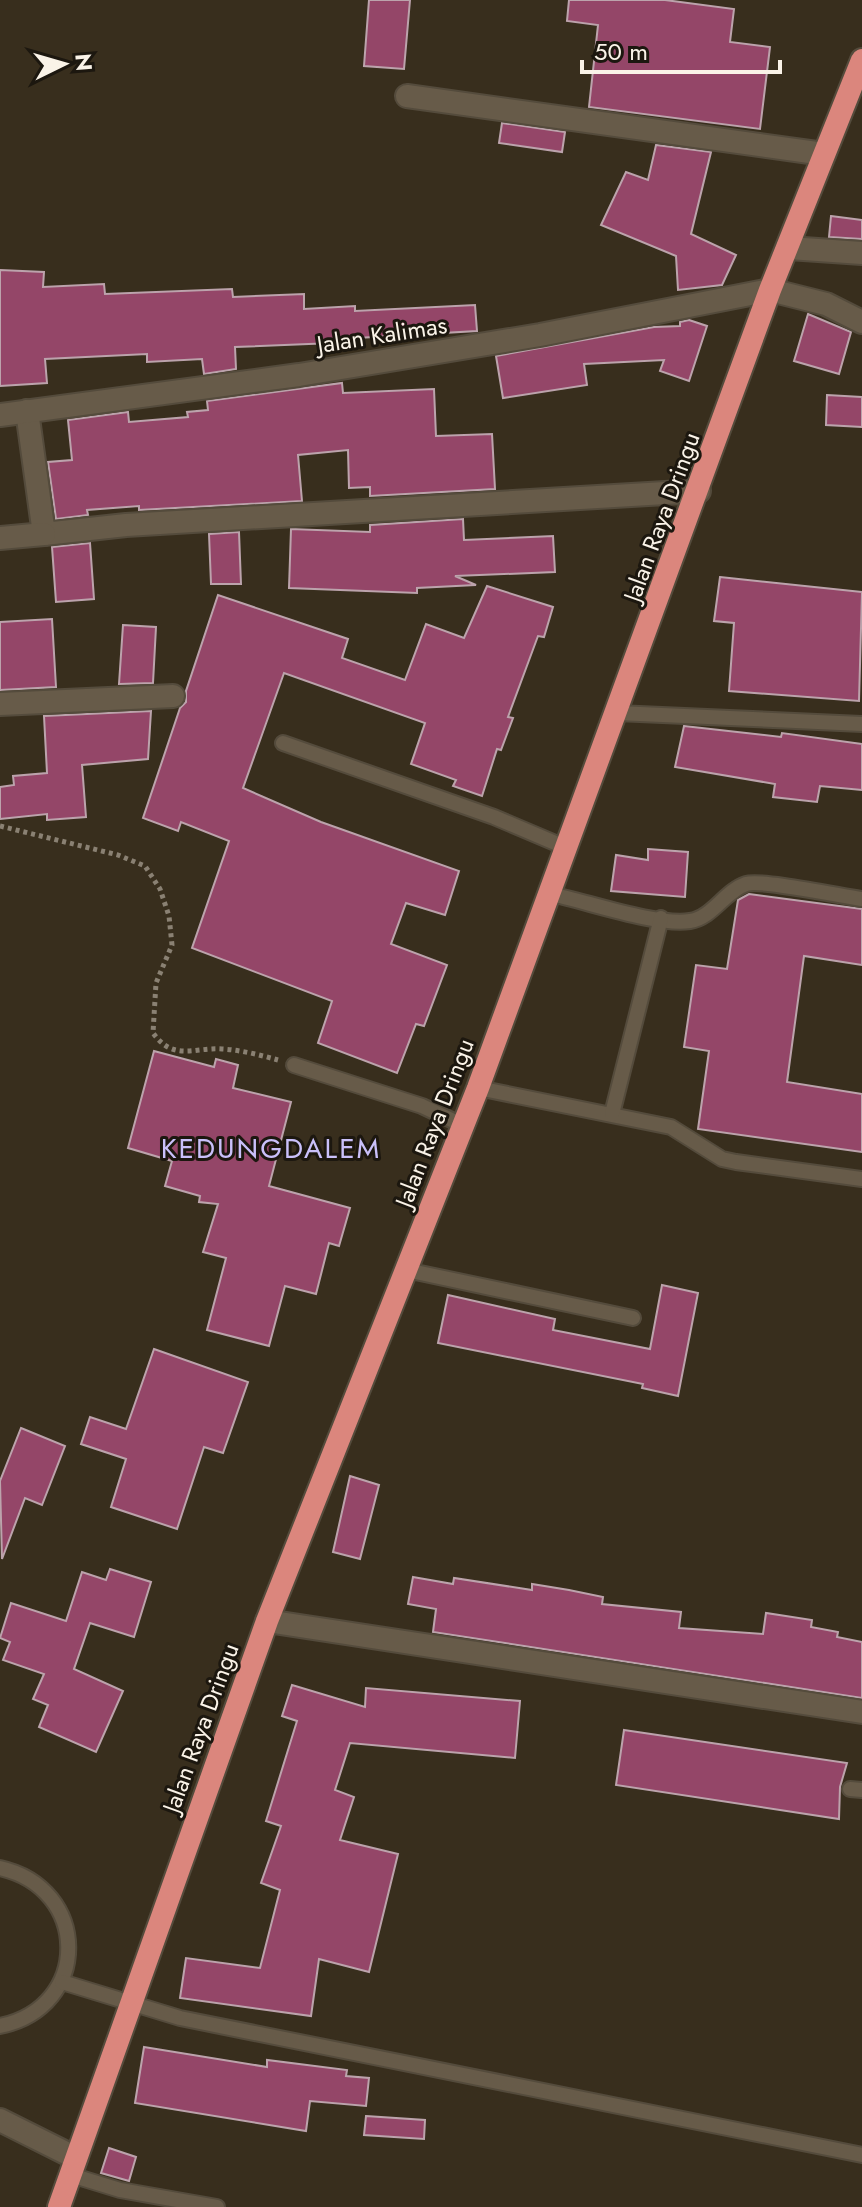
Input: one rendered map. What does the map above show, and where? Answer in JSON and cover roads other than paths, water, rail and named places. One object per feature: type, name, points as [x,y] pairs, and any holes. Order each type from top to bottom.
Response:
[{"type":"highway","name":"Jalan Raya Dringu","points":[[59,2207],[267,1621],[478,1088],[770,290],[862,60]]},
{"type":"street","points":[[407,96],[824,154]]},
{"type":"street","points":[[789,248],[862,253]]},
{"type":"street","points":[[770,290],[826,304],[862,322]]},
{"type":"street","name":"Jalan Kalimas","points":[[0,415],[314,373],[540,335],[770,290]]},
{"type":"street","points":[[27,411],[44,534]]},
{"type":"street","points":[[0,538],[126,525],[699,491]]},
{"type":"street","points":[[0,704],[173,696]]},
{"type":"street","points":[[267,1621],[862,1712]]},
{"type":"street","points":[[0,2120],[73,2166]]},
{"type":"lane","points":[[617,713],[862,724]]},
{"type":"lane","points":[[283,743],[494,817],[567,848]]},
{"type":"lane","points":[[550,894],[661,918],[691,921],[718,905],[730,891],[749,882],[862,899]]},
{"type":"lane","points":[[612,1114],[661,918]]},
{"type":"lane","points":[[294,1065],[422,1106],[462,1125]]},
{"type":"lane","points":[[478,1088],[671,1127],[722,1159],[862,1179]]},
{"type":"lane","points":[[406,1270],[633,1318]]},
{"type":"lane","points":[[0,1868],[30,1878],[52,1897],[66,1923],[69,1953],[62,1982],[45,2006],[20,2022],[0,2026]]},
{"type":"lane","points":[[62,1982],[130,2004],[242,2031],[862,2155]]},
{"type":"lane","points":[[73,2166],[120,2190],[217,2207]]},
{"type":"district","name":"KEDUNGDALEM","points":[[271,1148]]}]
